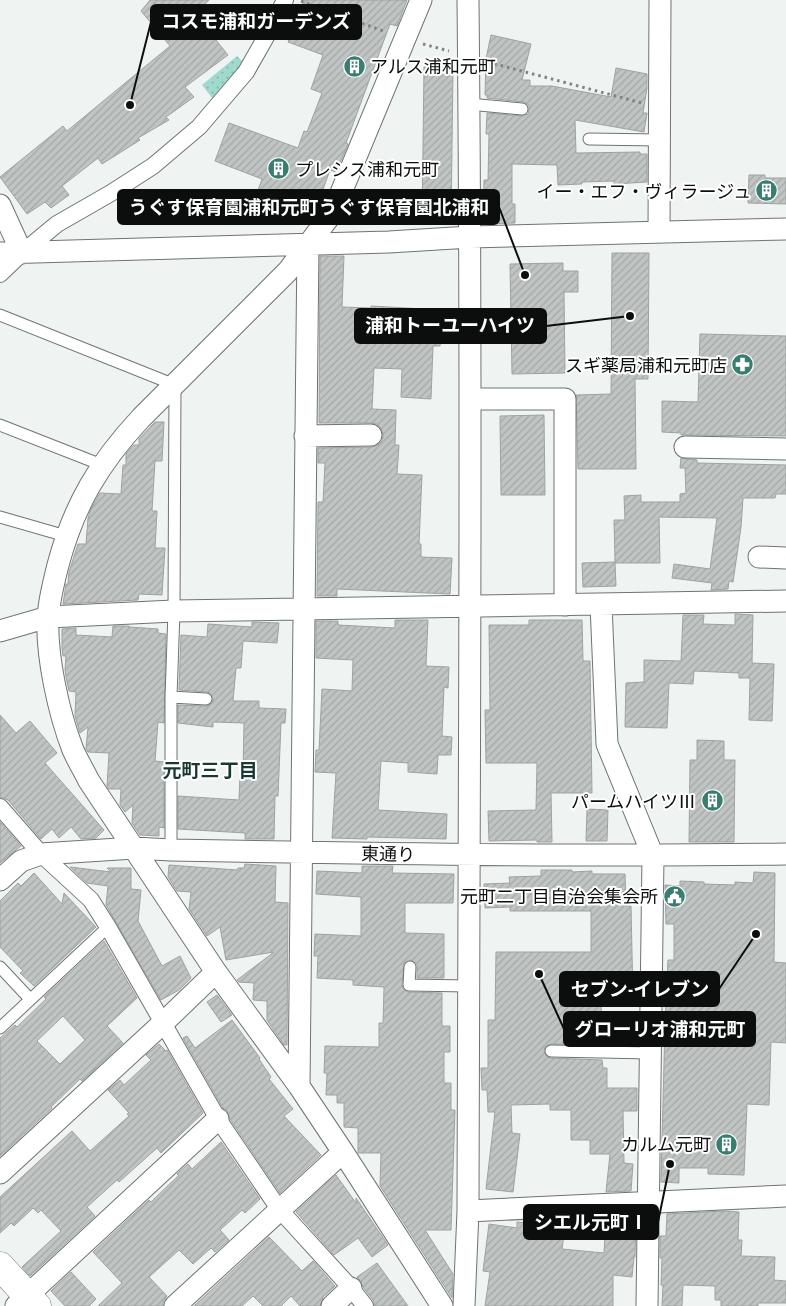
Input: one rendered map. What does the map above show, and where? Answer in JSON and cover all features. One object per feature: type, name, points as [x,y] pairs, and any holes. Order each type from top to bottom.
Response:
[{"type":"street","points":[[0,274],[57,224],[111,194],[153,166],[200,127],[246,72],[284,0]]},
{"type":"street","points":[[421,0],[332,212],[288,271],[122,439],[102,465],[74,516],[66,536],[54,578],[48,617],[54,680],[63,719],[74,752],[89,781],[216,972],[299,1086],[442,1306]]},
{"type":"street","points":[[464,1306],[468,1211],[471,400],[468,0]]},
{"type":"street","points":[[659,232],[660,0]]},
{"type":"street","points":[[0,205],[22,253]]},
{"type":"street","points":[[0,253],[389,242],[470,237],[786,229]]},
{"type":"street","points":[[299,1086],[308,243]]},
{"type":"street","points":[[471,400],[565,399],[565,605]]},
{"type":"street","points":[[305,436],[371,436]]},
{"type":"street","points":[[685,447],[786,448]]},
{"type":"street","points":[[759,557],[786,558]]},
{"type":"street","points":[[0,631],[48,617],[174,611],[786,601]]},
{"type":"street","points":[[602,605],[608,744],[653,856],[647,1306]]},
{"type":"street","points":[[0,807],[41,854],[91,900],[218,1119],[279,1209],[352,1288],[365,1306]]},
{"type":"street","name":"東通り","points":[[1,878],[21,861],[41,854],[134,848],[468,855],[653,856],[786,854]]},
{"type":"street","points":[[0,1173],[216,972]]},
{"type":"street","points":[[0,1266],[27,1303],[218,1119]]},
{"type":"street","points":[[175,1306],[343,1152]]},
{"type":"street","points":[[468,1211],[786,1196]]},
{"type":"street","points":[[332,1306],[352,1288]]},
{"type":"lane","points":[[469,104],[522,109]]},
{"type":"lane","points":[[589,139],[659,140]]},
{"type":"lane","points":[[0,315],[175,385],[170,850]]},
{"type":"lane","points":[[0,425],[102,465]]},
{"type":"lane","points":[[0,517],[66,536]]},
{"type":"lane","points":[[171,697],[206,699]]},
{"type":"lane","points":[[0,1028],[108,927]]},
{"type":"lane","points":[[0,967],[30,999]]},
{"type":"lane","points":[[410,967],[409,985],[468,986]]},
{"type":"lane","points":[[551,1051],[650,1053]]},
{"type":"green space","points":[[237,56],[245,64],[213,99],[202,85]]},
{"type":"building","points":[[150,0],[209,0],[195,14],[228,55],[185,87],[194,97],[166,117],[169,120],[138,138],[140,140],[102,164],[98,158],[62,186],[69,195],[51,208],[45,202],[27,214],[0,177],[63,126],[67,131],[170,46],[141,11]]},
{"type":"building","points":[[304,0],[407,0],[397,26],[390,24],[346,143],[348,144],[336,172],[330,170],[314,214],[257,193],[262,179],[215,161],[229,123],[298,148],[304,131],[307,132],[322,93],[311,89],[323,55],[288,42]]},
{"type":"building","points":[[491,35],[531,44],[522,80],[530,80],[530,86],[552,86],[611,97],[616,68],[647,74],[643,113],[647,113],[644,132],[575,120],[576,153],[640,152],[640,154],[647,154],[647,182],[614,184],[614,181],[582,182],[582,184],[558,185],[557,165],[512,164],[512,204],[515,204],[515,223],[483,224],[484,180],[488,180],[489,134],[486,134],[487,113],[522,116],[528,114],[529,109],[529,105],[523,102],[487,98],[487,95],[485,95],[486,59]]},
{"type":"building","points":[[424,67],[453,68],[451,224],[422,224]]},
{"type":"building","name":"イー・エフ・ヴィラージュ","points":[[749,175],[765,175],[765,178],[786,178],[786,204],[748,203]]},
{"type":"building","points":[[612,253],[649,253],[648,379],[635,379],[636,469],[578,469],[576,395],[611,394]]},
{"type":"building","points":[[320,256],[344,256],[342,307],[371,308],[371,306],[442,310],[440,346],[433,346],[431,399],[401,397],[402,369],[374,368],[372,409],[396,410],[395,445],[399,445],[397,474],[422,475],[419,544],[421,544],[421,557],[452,558],[450,594],[337,589],[337,596],[317,596],[318,502],[323,502],[325,463],[318,463],[318,448],[372,447],[382,441],[383,435],[381,428],[377,424],[319,423]]},
{"type":"building","points":[[563,263],[563,271],[578,271],[578,292],[564,292],[565,373],[512,374],[510,264]]},
{"type":"building","points":[[700,334],[786,336],[786,436],[681,435],[681,433],[662,432],[662,401],[698,402]]},
{"type":"building","points":[[544,415],[545,495],[501,495],[500,416]]},
{"type":"building","points":[[155,422],[164,422],[162,461],[155,461],[152,511],[157,511],[155,548],[165,548],[162,595],[139,594],[138,600],[63,604],[69,572],[78,544],[86,544],[88,518],[91,509],[100,493],[121,494],[123,465],[126,465],[126,454],[134,445],[139,445],[139,439]]},
{"type":"building","points":[[681,458],[697,460],[697,463],[786,465],[786,494],[776,494],[775,498],[743,498],[733,582],[729,581],[728,589],[711,590],[712,583],[672,578],[674,564],[710,569],[717,518],[659,517],[660,563],[615,563],[616,586],[583,587],[582,563],[615,562],[614,520],[625,520],[624,496],[641,495],[641,502],[680,502],[680,494],[686,493],[685,468],[680,468]]},
{"type":"building","points":[[735,614],[753,615],[752,663],[774,664],[772,721],[749,720],[750,678],[739,678],[739,673],[694,671],[693,684],[669,683],[667,728],[625,727],[626,683],[644,682],[644,660],[681,661],[683,615],[704,615],[703,624],[735,625]]},
{"type":"building","points":[[395,620],[428,620],[426,666],[449,667],[448,688],[444,687],[442,736],[452,737],[451,755],[438,755],[437,774],[408,772],[408,763],[381,761],[378,810],[447,814],[446,839],[332,838],[336,773],[315,772],[316,750],[319,750],[322,689],[352,691],[353,660],[316,658],[316,621],[338,621],[338,625],[395,628]]},
{"type":"building","points":[[529,620],[582,620],[583,661],[590,661],[592,793],[551,793],[552,842],[537,842],[537,840],[489,841],[488,811],[536,810],[537,763],[486,763],[485,710],[490,710],[489,625],[529,625]]},
{"type":"building","points":[[252,622],[279,623],[277,643],[243,641],[241,668],[236,668],[233,701],[259,701],[259,708],[286,709],[285,723],[281,723],[278,796],[275,796],[274,839],[245,839],[245,833],[178,829],[178,796],[239,800],[240,774],[243,774],[244,723],[213,722],[213,727],[178,723],[178,705],[206,706],[212,703],[213,699],[210,693],[207,692],[179,690],[181,635],[207,637],[208,624],[252,627]]},
{"type":"building","points":[[113,626],[158,629],[158,633],[166,634],[164,723],[158,722],[155,761],[164,762],[164,828],[159,827],[159,836],[140,835],[132,823],[133,805],[125,812],[120,805],[121,789],[109,789],[107,786],[109,753],[88,752],[86,749],[88,727],[80,733],[75,716],[76,692],[69,691],[67,682],[65,670],[66,656],[63,656],[62,648],[62,629],[76,628],[76,635],[112,637]]},
{"type":"building","points":[[0,715],[16,733],[30,721],[57,753],[45,763],[104,830],[96,838],[81,839],[71,827],[59,838],[52,829],[41,839],[8,800],[0,797]]},
{"type":"building","name":"パームハイツⅢ","points":[[697,740],[724,741],[724,760],[735,760],[734,842],[689,842],[690,760],[697,760]]},
{"type":"building","points":[[587,809],[608,810],[607,841],[586,841]]},
{"type":"building","points":[[0,822],[21,846],[0,863]]},
{"type":"building","points":[[245,864],[276,866],[275,902],[288,903],[287,1045],[284,1045],[267,1020],[267,1001],[253,1000],[254,983],[239,982],[237,980],[274,952],[226,960],[220,927],[207,936],[189,909],[191,892],[177,891],[168,877],[169,865],[237,870],[238,868],[244,868]]},
{"type":"building","points":[[362,866],[393,866],[392,873],[454,874],[453,903],[405,903],[405,933],[444,934],[444,978],[417,978],[417,964],[410,960],[404,963],[402,985],[403,989],[408,992],[442,993],[442,1026],[450,1026],[450,1052],[444,1052],[444,1083],[451,1083],[451,1110],[455,1110],[451,1230],[425,1230],[453,1274],[452,1298],[380,1186],[381,1153],[358,1153],[358,1128],[344,1127],[344,1103],[337,1103],[337,1095],[326,1095],[327,1073],[324,1073],[325,1046],[379,1047],[379,1023],[383,1023],[384,987],[353,985],[353,980],[317,978],[318,956],[314,956],[315,934],[361,936],[361,897],[316,894],[317,871],[362,873]]},
{"type":"building","points":[[70,867],[111,872],[107,868],[131,868],[131,889],[141,890],[138,921],[162,966],[180,956],[191,978],[179,990],[161,1000],[106,905],[108,886],[87,883]]},
{"type":"building","points":[[541,870],[592,871],[592,874],[625,874],[626,906],[631,906],[633,1000],[601,1001],[602,1045],[551,1044],[545,1047],[544,1051],[547,1057],[551,1058],[602,1060],[603,1068],[607,1068],[607,1088],[637,1088],[637,1111],[623,1111],[624,1163],[633,1164],[631,1191],[606,1192],[610,1154],[590,1154],[590,1140],[571,1140],[571,1110],[550,1110],[550,1104],[511,1105],[512,1133],[520,1134],[513,1192],[486,1189],[495,1112],[488,1112],[487,1090],[482,1090],[481,1068],[488,1068],[488,1020],[495,1020],[496,952],[591,952],[591,911],[510,911],[510,907],[485,908],[484,884],[510,883],[509,877],[541,876]]},
{"type":"building","points":[[754,872],[775,873],[774,962],[786,963],[786,1043],[771,1042],[769,1105],[747,1104],[744,1175],[708,1174],[708,1168],[679,1168],[679,1183],[661,1182],[668,960],[674,960],[674,924],[666,924],[665,885],[680,886],[680,881],[735,885],[735,882],[753,883]]},
{"type":"building","points":[[34,873],[62,904],[64,893],[96,927],[34,986],[20,973],[23,971],[0,947],[0,901],[18,883],[21,886]]},
{"type":"building","points":[[104,941],[137,998],[107,1026],[123,1043],[82,1081],[80,1079],[0,1156],[0,1038],[15,1025],[17,1027],[46,999],[44,997]],"holes":[[[63,1016],[85,1040],[60,1064],[37,1041]]]},
{"type":"building","points":[[217,995],[232,1015],[221,1022],[207,1002]]},
{"type":"building","points":[[232,1020],[260,1058],[271,1077],[269,1079],[293,1109],[284,1116],[321,1155],[280,1193],[230,1119],[227,1111],[223,1108],[183,1038],[187,1036],[195,1048]]},
{"type":"building","points":[[159,1044],[167,1050],[203,1113],[161,1153],[157,1148],[119,1182],[117,1180],[87,1207],[95,1216],[30,1276],[22,1267],[61,1231],[41,1210],[38,1213],[33,1208],[14,1226],[11,1223],[0,1233],[0,1197],[72,1131],[90,1151],[129,1116],[127,1114],[129,1113],[108,1090],[120,1080],[124,1085],[151,1060],[146,1055]]},
{"type":"building","points":[[221,1142],[260,1199],[245,1213],[242,1210],[220,1230],[229,1240],[215,1252],[211,1248],[193,1264],[179,1250],[149,1277],[167,1296],[163,1306],[98,1306],[122,1283],[93,1252],[149,1200],[151,1202],[188,1164],[192,1169]]},
{"type":"building","points":[[336,1175],[356,1203],[356,1198],[388,1245],[372,1257],[358,1238],[334,1255],[296,1212]]},
{"type":"building","points":[[739,1212],[738,1240],[742,1240],[741,1256],[775,1257],[774,1280],[786,1281],[786,1303],[758,1303],[758,1306],[721,1306],[721,1300],[715,1300],[715,1286],[683,1285],[682,1306],[662,1306],[663,1285],[661,1285],[662,1258],[660,1258],[660,1236],[666,1236],[667,1214]]},
{"type":"building","points":[[629,1216],[636,1218],[635,1257],[632,1277],[613,1275],[613,1306],[485,1306],[490,1272],[483,1271],[489,1224],[517,1228],[517,1222],[535,1224],[534,1232],[564,1235],[562,1249],[604,1253],[606,1217]]},
{"type":"building","points":[[269,1237],[302,1271],[313,1261],[335,1286],[323,1297],[320,1306],[300,1306],[291,1296],[281,1306],[263,1306],[253,1296],[242,1306],[194,1306]]},
{"type":"building","points":[[377,1263],[408,1306],[375,1306],[357,1277]]},
{"type":"building","points":[[71,1272],[96,1299],[89,1306],[65,1306],[51,1291]]},
{"type":"place","name":"アルス浦和元町","points":[[354,66]]},
{"type":"place","name":"コスモ浦和ガーデンズ","points":[[130,105]]},
{"type":"place","name":"プレシス浦和元町","points":[[279,169]]},
{"type":"place","name":"イー・エフ・ヴィラージュ","points":[[767,191]]},
{"type":"place","name":"うぐす保育園浦和元町うぐす保育園北浦和","points":[[525,275]]},
{"type":"place","name":"浦和トーユーハイツ","points":[[630,316]]},
{"type":"place","name":"スギ薬局浦和元町店","points":[[743,365]]},
{"type":"place","name":"パームハイツⅢ","points":[[712,801]]},
{"type":"place","name":"元町二丁目自治会集会所","points":[[674,896]]},
{"type":"place","name":"セブン-イレブン","points":[[756,934]]},
{"type":"place","name":"グローリオ浦和元町","points":[[539,974]]},
{"type":"place","name":"カルム元町","points":[[727,1144]]},
{"type":"place","name":"シエル元町Ⅰ","points":[[670,1164]]},
{"type":"district","name":"元町三丁目","points":[[210,770]]}]
